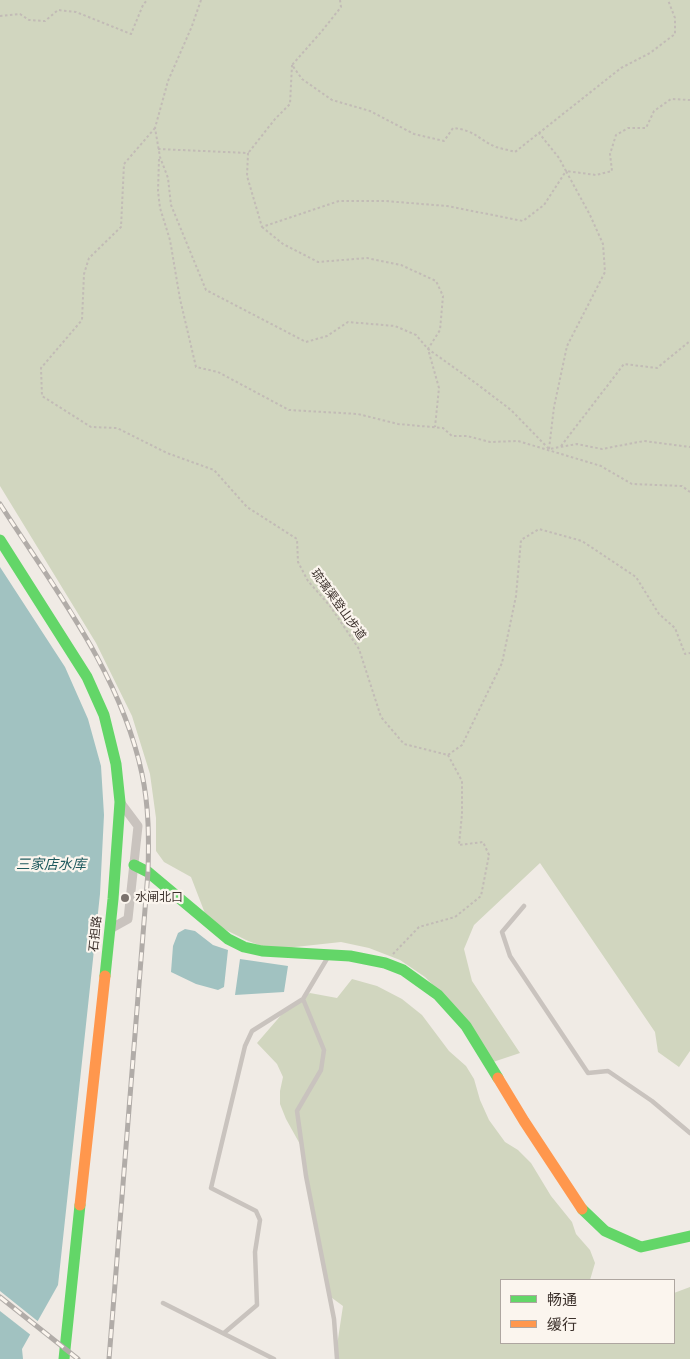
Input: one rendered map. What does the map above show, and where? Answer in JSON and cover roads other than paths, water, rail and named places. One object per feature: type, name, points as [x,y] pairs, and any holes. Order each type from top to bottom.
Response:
[{"type":"main road","name":"石担路","points":[[0,540],[87,677],[104,715],[116,764],[120,802],[118,854],[64,1359]]},
{"type":"main road","points":[[134,865],[148,872],[228,939],[244,948],[262,951],[330,954],[385,963],[403,970],[438,995],[466,1026],[524,1121],[583,1210],[604,1231],[641,1247],[690,1236]]},
{"type":"street","points":[[110,929],[128,919],[138,826],[120,802]]},
{"type":"lane","points":[[524,906],[502,932],[510,956],[588,1073],[608,1071],[652,1101],[690,1133]]},
{"type":"lane","points":[[224,1333],[257,1305],[256,1252],[260,1220],[256,1211],[211,1188],[245,1046],[252,1031],[304,999],[330,954]]},
{"type":"lane","points":[[304,999],[324,1050],[321,1070],[297,1111],[306,1176],[334,1320],[337,1359]]},
{"type":"lane","points":[[162,1303],[274,1359]]},
{"type":"water","name":"三家店水库","points":[[0,567],[65,667],[88,719],[101,766],[104,815],[100,894],[58,1285],[22,1349],[23,1359],[0,1359]]},
{"type":"water","points":[[185,929],[195,931],[213,945],[228,950],[224,987],[218,990],[196,984],[171,972],[173,946],[178,933]]},
{"type":"water","points":[[240,959],[288,966],[284,992],[235,995]]},
{"type":"railway","points":[[0,504],[83,633],[119,701],[132,737],[142,774],[146,799],[148,872],[109,1359]]},
{"type":"railway","points":[[0,1297],[78,1359]]},
{"type":"place","name":"水闸北口","points":[[125,898]]}]
